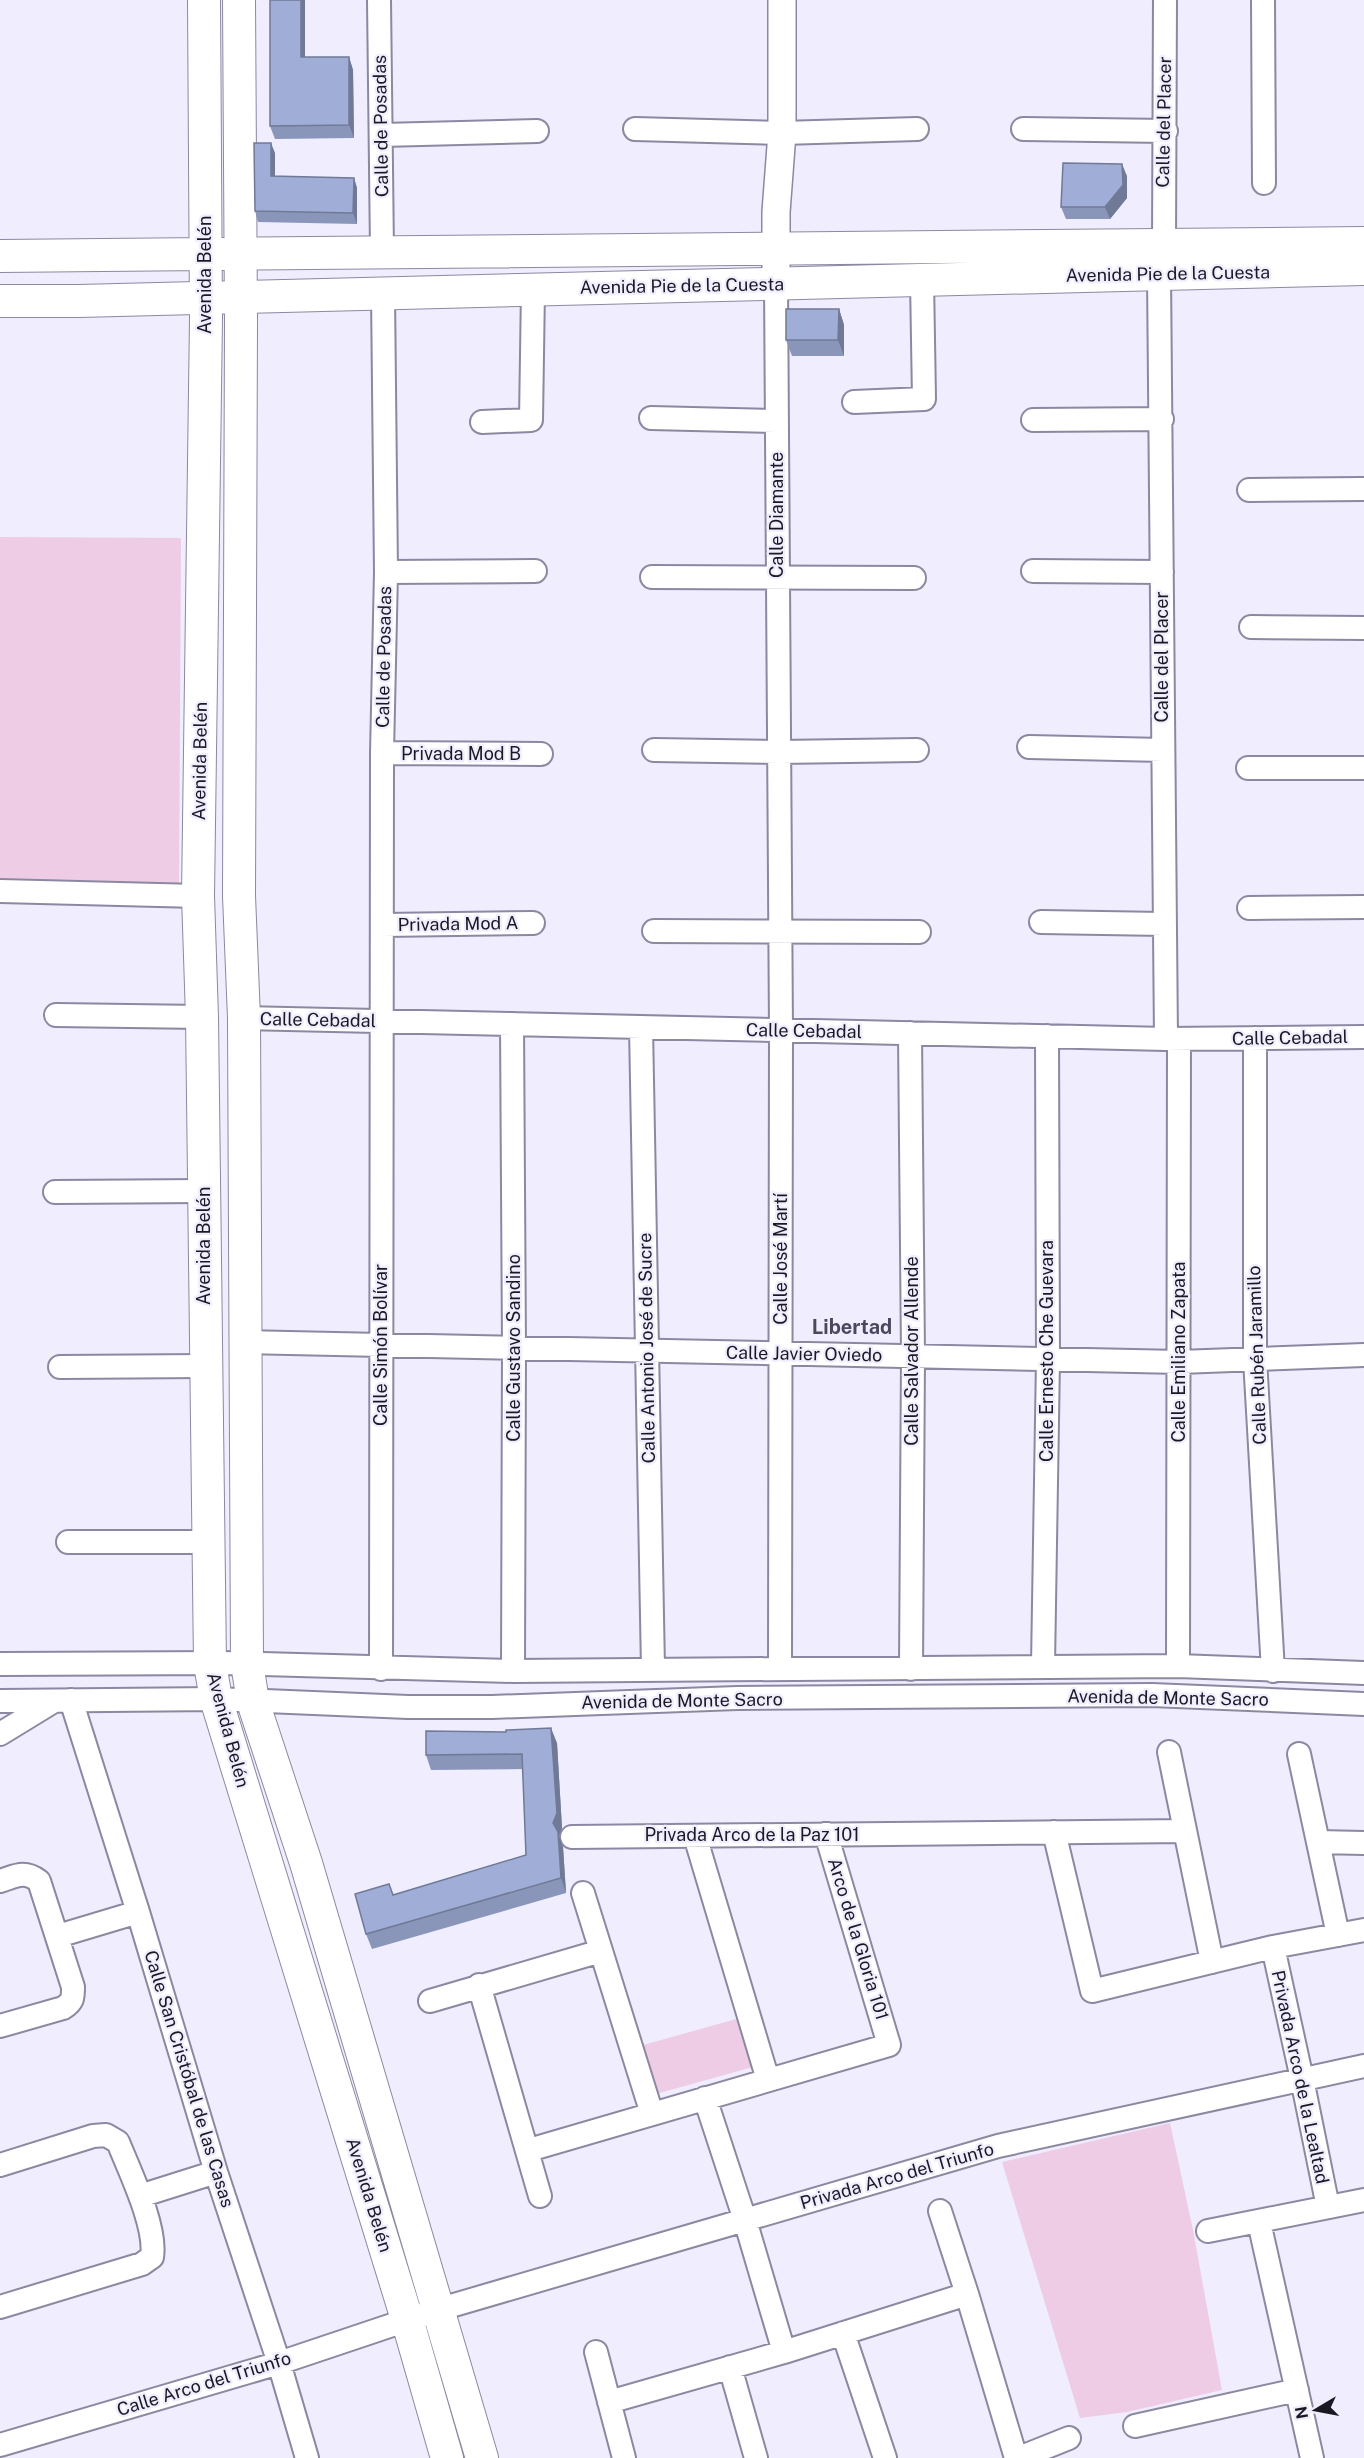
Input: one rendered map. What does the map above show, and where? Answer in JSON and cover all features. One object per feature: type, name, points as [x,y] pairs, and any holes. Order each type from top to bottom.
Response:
[{"type":"main road","name":"Avenida Belén","points":[[204,0],[205,297],[198,896],[202,1017],[210,1664],[216,1699],[407,2319],[447,2458]]},
{"type":"main road","name":"Avenida Belén","points":[[239,0],[241,252],[239,896],[244,1018],[247,1664],[253,1702],[306,1863],[482,2458]]},
{"type":"main road","name":"Avenida Pie de la Cuesta","points":[[0,301],[922,280],[1364,243]]},
{"type":"main road","name":"Avenida Pie de la Cuesta","points":[[0,256],[776,248],[1162,259],[1364,269]]},
{"type":"street","name":"Calle de Posadas","points":[[379,0],[382,251]]},
{"type":"street","name":"Calle Diamante","points":[[782,0],[782,133],[776,212],[782,1030]]},
{"type":"street","name":"Calle del Placer","points":[[1165,0],[1166,130],[1162,259],[1164,924],[1173,1039]]},
{"type":"street","points":[[1263,0],[1264,183]]},
{"type":"street","points":[[635,129],[782,133],[917,129]]},
{"type":"street","points":[[1023,129],[1166,130]]},
{"type":"street","points":[[382,135],[537,131]]},
{"type":"street","points":[[854,402],[924,399],[922,280]]},
{"type":"street","points":[[482,422],[531,420],[533,289]]},
{"type":"street","name":"Calle de Posadas","points":[[383,293],[386,573],[382,753],[383,1021]]},
{"type":"street","points":[[651,418],[776,421]]},
{"type":"street","points":[[1033,420],[1162,419]]},
{"type":"street","points":[[1249,490],[1364,489]]},
{"type":"street","points":[[386,573],[535,571]]},
{"type":"street","points":[[1033,572],[1162,572]]},
{"type":"street","points":[[652,577],[914,578]]},
{"type":"street","points":[[1251,627],[1364,628]]},
{"type":"street","points":[[1029,747],[1163,750]]},
{"type":"street","points":[[654,750],[779,752],[917,750]]},
{"type":"street","name":"Privada Mod B","points":[[382,753],[541,754]]},
{"type":"street","points":[[1248,768],[1364,768]]},
{"type":"street","points":[[0,891],[198,896]]},
{"type":"street","points":[[1250,908],[1364,907]]},
{"type":"street","name":"Privada Mod A","points":[[382,925],[533,922]]},
{"type":"street","points":[[1041,922],[1164,924]]},
{"type":"street","points":[[654,931],[919,932]]},
{"type":"street","points":[[56,1015],[202,1017]]},
{"type":"street","name":"Calle Cebadal","points":[[244,1018],[1173,1039],[1364,1037]]},
{"type":"street","name":"Calle Simón Bolívar","points":[[381,1669],[380,1346],[383,1021]]},
{"type":"street","name":"Calle Gustavo Sandino","points":[[512,1024],[513,1671]]},
{"type":"street","name":"Calle Antonio José de Sucre","points":[[641,1027],[653,1669]]},
{"type":"street","name":"Calle José Martí","points":[[780,1668],[782,1030]]},
{"type":"street","name":"Calle Salvador Allende","points":[[910,1033],[913,1356],[911,1669]]},
{"type":"street","name":"Calle Ernesto Che Guevara","points":[[1043,1666],[1048,1359],[1047,1036]]},
{"type":"street","name":"Calle Rubén Jaramillo","points":[[1255,1038],[1255,1359],[1273,1671]]},
{"type":"street","name":"Calle Emiliano Zapata","points":[[1173,1039],[1180,1362],[1178,1666]]},
{"type":"street","points":[[55,1192],[204,1191]]},
{"type":"street","name":"Calle Javier Oviedo","points":[[244,1342],[1180,1362],[1364,1355]]},
{"type":"street","points":[[60,1367],[205,1366]]},
{"type":"street","points":[[68,1542],[208,1542]]},
{"type":"street","name":"Avenida de Monte Sacro","points":[[0,1664],[247,1664],[513,1671],[1178,1666],[1364,1673]]},
{"type":"street","name":"Avenida de Monte Sacro","points":[[0,1701],[216,1699],[253,1702],[492,1707],[737,1698],[1152,1695],[1364,1704]]},
{"type":"street","points":[[0,1734],[63,1700]]},
{"type":"street","name":"Calle San Cristóbal de las Casas","points":[[63,1700],[138,1912],[216,2172],[279,2363],[307,2458]]},
{"type":"street","points":[[1169,1752],[1212,1962]]},
{"type":"street","points":[[1299,1754],[1338,1935]]},
{"type":"street","name":"Privada Arco de la Paz 101","points":[[572,1837],[1185,1831]]},
{"type":"street","points":[[1054,1832],[1092,1991],[1273,1947],[1364,1930]]},
{"type":"street","name":"Arco de la Gloria 101","points":[[768,2080],[889,2044],[826,1834]]},
{"type":"street","points":[[529,2150],[768,2080],[695,1836]]},
{"type":"street","points":[[1318,1842],[1364,1843]]},
{"type":"street","points":[[0,1881],[30,1874],[39,1881],[73,1987],[70,2004],[63,2008],[0,2026]]},
{"type":"street","points":[[583,1893],[652,2114]]},
{"type":"street","points":[[58,1936],[138,1912]]},
{"type":"street","name":"Privada Arco de la Lealtad","points":[[1273,1947],[1328,2207]]},
{"type":"street","points":[[430,2001],[601,1951]]},
{"type":"street","points":[[479,1985],[529,2150],[540,2196]]},
{"type":"street","name":"Privada Arco del Triunfo","points":[[437,2310],[998,2146],[1364,2066]]},
{"type":"street","points":[[705,2098],[746,2220],[784,2352]]},
{"type":"street","points":[[0,2164],[93,2136],[106,2135],[118,2142],[140,2196],[154,2244],[152,2258],[142,2264],[0,2307]]},
{"type":"street","points":[[140,2196],[216,2172]]},
{"type":"street","points":[[1208,2231],[1364,2200]]},
{"type":"street","points":[[940,2211],[1018,2458],[1069,2438]]},
{"type":"street","points":[[1259,2222],[1312,2458]]},
{"type":"street","points":[[609,2402],[784,2352],[967,2294]]},
{"type":"street","name":"Calle Arco del Triunfo","points":[[0,2445],[279,2363],[437,2310]]},
{"type":"street","points":[[843,2333],[885,2458]]},
{"type":"street","points":[[596,2352],[624,2458]]},
{"type":"street","points":[[730,2367],[756,2458]]},
{"type":"street","points":[[1135,2426],[1297,2390]]},
{"type":"shaded area","points":[[0,537],[181,538],[179,886],[0,885]]},
{"type":"shaded area","points":[[740,2018],[753,2067],[656,2094],[643,2045]]},
{"type":"shaded area","points":[[1170,2123],[1193,2230],[1222,2390],[1127,2412],[1080,2418],[1002,2162]]},
{"type":"building","points":[[270,0],[301,0],[301,57],[349,57],[349,125],[270,126]]},
{"type":"building","points":[[254,143],[271,143],[271,176],[354,178],[353,213],[255,211]]},
{"type":"building","points":[[1063,163],[1122,164],[1123,185],[1105,207],[1061,207]]},
{"type":"building","points":[[786,309],[839,309],[838,340],[786,340]]},
{"type":"building","points":[[551,1728],[557,1813],[553,1823],[558,1832],[561,1878],[366,1934],[355,1894],[389,1884],[393,1895],[526,1855],[522,1754],[426,1755],[426,1731],[506,1732],[506,1730]]},
{"type":"district","name":"Libertad","points":[[852,1327]]}]
